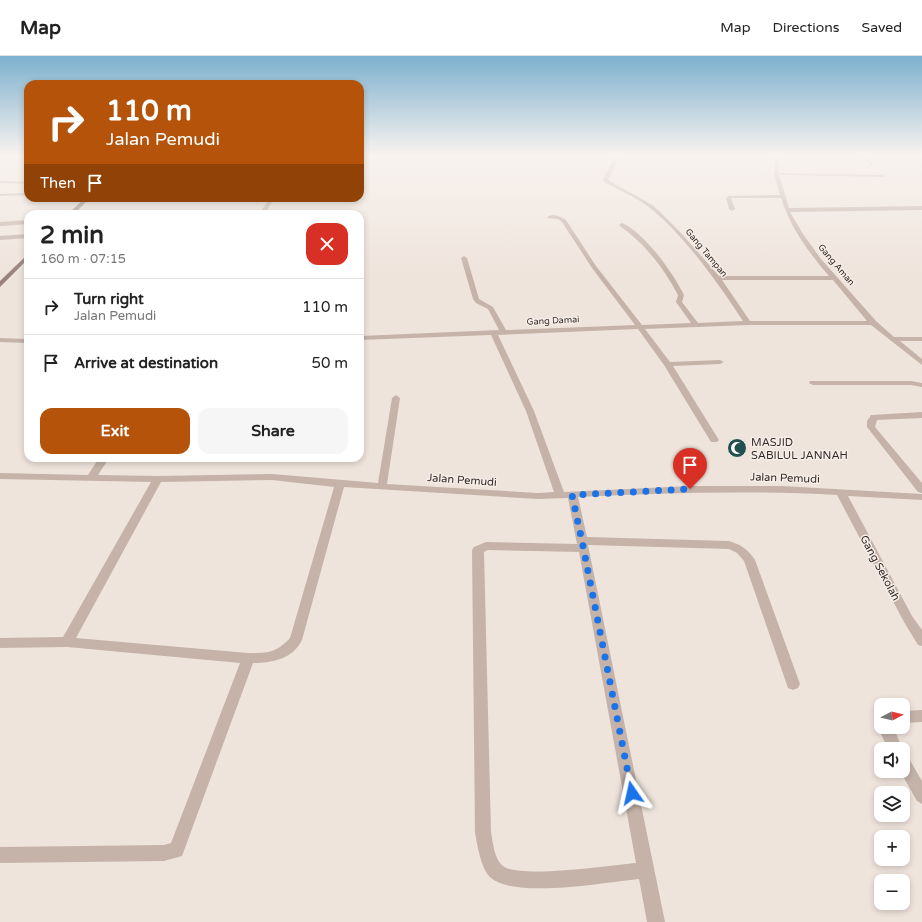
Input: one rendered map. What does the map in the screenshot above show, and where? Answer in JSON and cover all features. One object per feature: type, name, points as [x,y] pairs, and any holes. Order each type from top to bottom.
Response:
[{"type":"main road","points":[[75,210],[84,202]]},
{"type":"main road","points":[[0,285],[24,260]]},
{"type":"street","name":"Gang Tampan","points":[[633,195],[652,207],[679,234],[717,278],[748,324]]},
{"type":"street","points":[[732,209],[728,198],[730,197],[782,196]]},
{"type":"street","name":"Gang Aman","points":[[782,196],[787,210],[800,234],[834,278],[873,323],[922,363]]},
{"type":"street","points":[[787,210],[922,208]]},
{"type":"street","points":[[550,217],[559,218],[564,221],[594,267],[668,364],[714,440]]},
{"type":"street","points":[[0,224],[24,222]]},
{"type":"street","points":[[622,225],[640,238],[671,277],[681,295],[679,302],[696,325]]},
{"type":"street","points":[[0,238],[24,236]]},
{"type":"street","points":[[464,258],[476,299],[478,302],[491,308],[504,333]]},
{"type":"street","points":[[717,278],[834,278]]},
{"type":"street","name":"Gang Damai","points":[[364,338],[696,325],[873,323]]},
{"type":"street","points":[[494,334],[530,411],[566,495],[583,544],[656,922]]},
{"type":"street","points":[[893,339],[922,339]]},
{"type":"street","points":[[0,340],[24,341]]},
{"type":"street","points":[[668,364],[720,362]]},
{"type":"street","points":[[813,383],[911,383],[922,385]]},
{"type":"street","points":[[382,487],[396,398]]},
{"type":"street","points":[[922,415],[874,418],[871,421],[871,427],[922,490]]},
{"type":"street","points":[[91,478],[101,462]]},
{"type":"street","name":"Jalan Pemudi","points":[[0,476],[158,479],[272,477],[340,484],[538,496],[690,489],[782,489],[922,497]]},
{"type":"street","points":[[67,642],[158,479]]},
{"type":"street","points":[[0,643],[67,642],[248,658],[271,658],[280,655],[288,650],[296,640],[340,484]]},
{"type":"street","name":"Gang Sekolah","points":[[840,493],[908,619],[922,641]]},
{"type":"street","points":[[646,870],[538,880],[510,879],[498,873],[489,858],[483,832],[478,550],[486,546],[583,544],[729,545],[738,548],[744,552],[749,560],[793,684]]},
{"type":"street","points":[[0,856],[164,853],[176,850],[248,658]]},
{"type":"street","points":[[910,717],[922,716]]},
{"type":"street","points":[[910,775],[922,796]]},
{"type":"place","name":"MASJID SABILUL JANNAH","points":[[737,448]]},
{"type":"route","points":[[632,793],[572,495],[690,489]]}]
